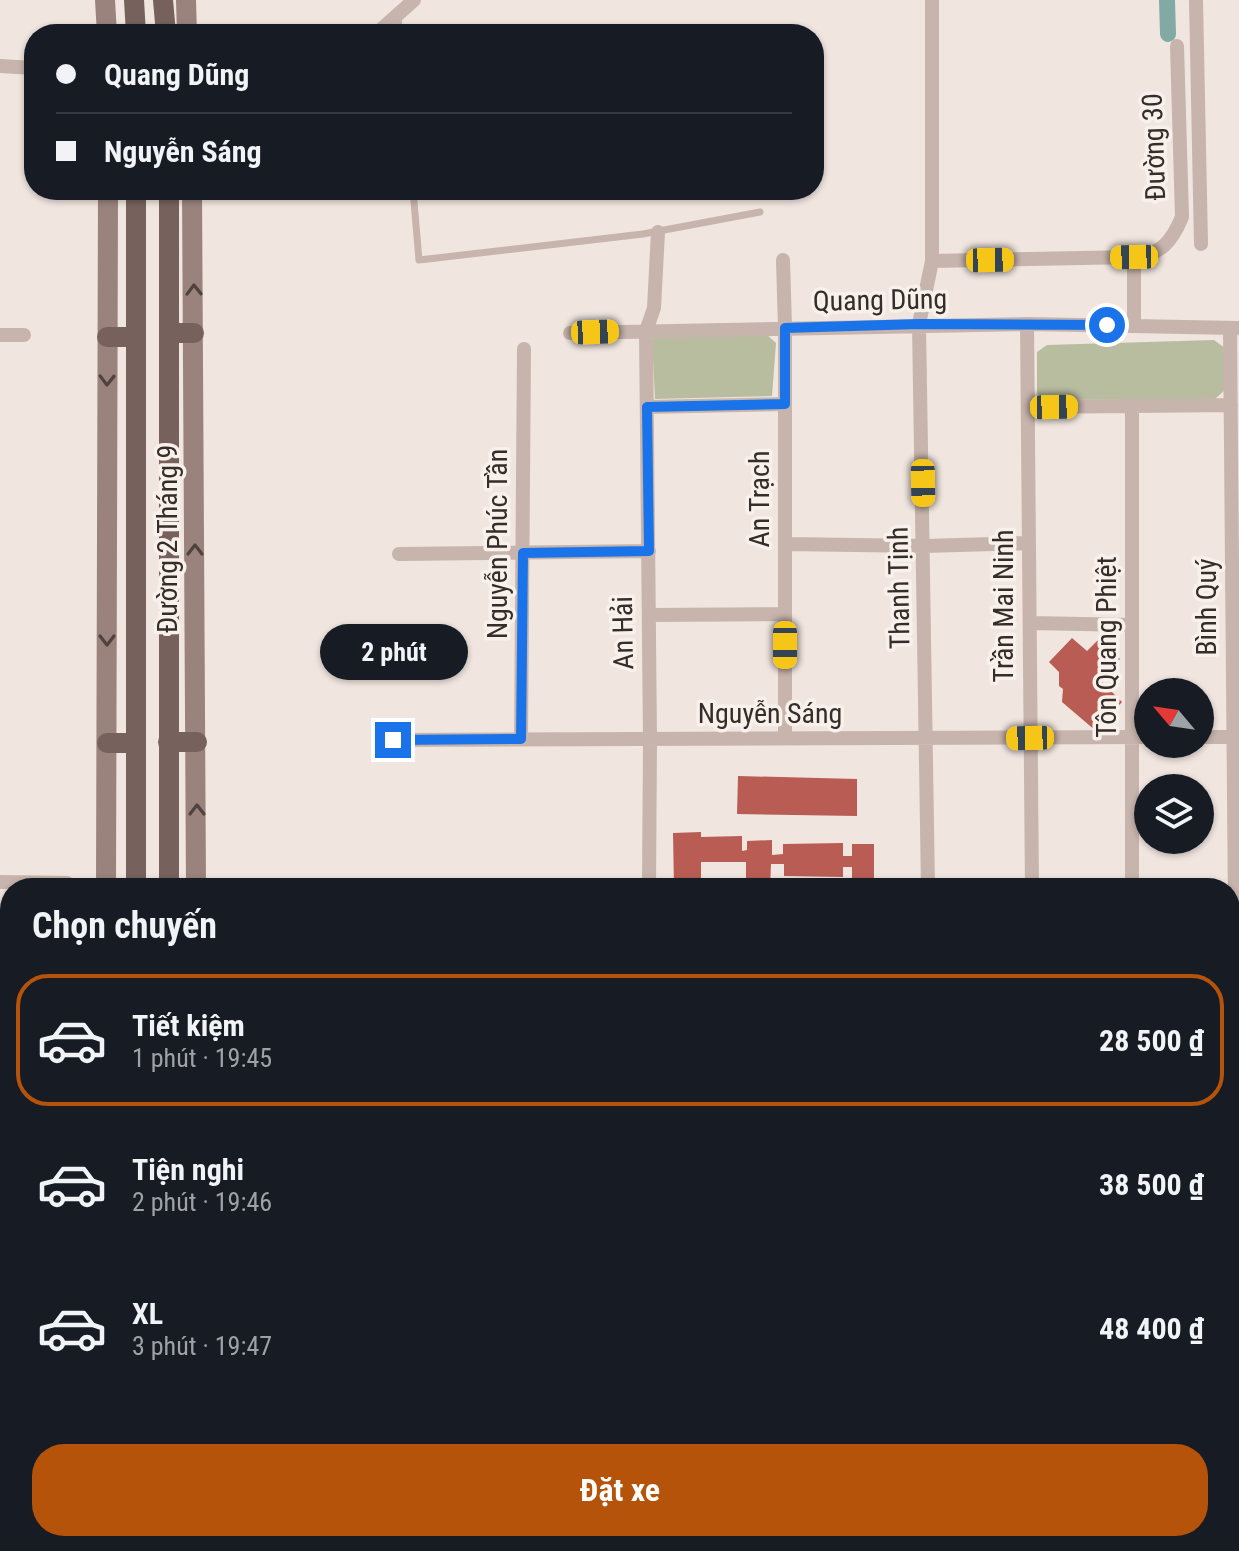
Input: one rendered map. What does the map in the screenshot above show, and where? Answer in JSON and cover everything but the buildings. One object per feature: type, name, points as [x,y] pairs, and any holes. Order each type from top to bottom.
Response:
[{"type":"main road","points":[[105,0],[106,24]]},
{"type":"main road","points":[[134,0],[135,24]]},
{"type":"main road","points":[[163,0],[165,24]]},
{"type":"main road","points":[[186,0],[187,24]]},
{"type":"main road","points":[[106,878],[108,200]]},
{"type":"main road","name":"Đường 2 Tháng 9","points":[[136,200],[136,878]]},
{"type":"main road","name":"Đường 2 Tháng 9","points":[[169,200],[169,878]]},
{"type":"main road","name":"Đường 2 Tháng 9","points":[[192,200],[196,878]]},
{"type":"main road","points":[[169,333],[194,333]]},
{"type":"main road","points":[[107,337],[135,337]]},
{"type":"main road","points":[[168,742],[197,742]]},
{"type":"main road","points":[[107,743],[135,743]]},
{"type":"street","points":[[386,24],[414,0]]},
{"type":"street","name":"Thanh Tịnh","points":[[928,878],[925,546],[919,324],[932,261],[932,0]]},
{"type":"street","points":[[1196,0],[1201,244]]},
{"type":"street","name":"Đường 30","points":[[932,261],[1134,257],[1148,256],[1163,249],[1175,234],[1182,217],[1177,46]]},
{"type":"street","points":[[0,66],[24,67]]},
{"type":"street","name":"An Hải","points":[[649,878],[646,331],[654,308],[658,232]]},
{"type":"street","points":[[1134,257],[1134,326]]},
{"type":"street","name":"An Trạch","points":[[783,260],[785,738]]},
{"type":"street","name":"Quang Dũng","points":[[570,333],[919,324],[1234,328]]},
{"type":"street","name":"Trần Mai Ninh","points":[[1027,324],[1032,878]]},
{"type":"street","name":"Bình Quý","points":[[1234,328],[1231,405],[1235,540],[1236,878]]},
{"type":"street","points":[[0,335],[24,335]]},
{"type":"street","name":"Nguyễn Phúc Tần","points":[[521,739],[524,349]]},
{"type":"street","points":[[647,407],[785,404]]},
{"type":"street","points":[[1028,407],[1231,405]]},
{"type":"street","name":"Tôn Quang Phiệt","points":[[1132,406],[1132,878]]},
{"type":"street","points":[[785,544],[925,546],[1029,543]]},
{"type":"street","points":[[399,554],[649,551]]},
{"type":"street","points":[[649,615],[785,614]]},
{"type":"street","points":[[1030,623],[1132,625]]},
{"type":"street","name":"Nguyễn Sáng","points":[[393,740],[1132,737]]},
{"type":"street","points":[[1214,737],[1236,737]]},
{"type":"lane","points":[[397,13],[398,24]]},
{"type":"lane","points":[[414,200],[419,260],[658,232],[760,212]]},
{"type":"green space","points":[[766,334],[776,343],[772,396],[655,399],[652,339],[660,336]]},
{"type":"green space","points":[[1214,340],[1225,348],[1225,390],[1215,399],[1048,400],[1037,394],[1037,352],[1047,345]]},
{"type":"waterway","points":[[1167,0],[1168,34]]},
{"type":"route","points":[[393,740],[521,739],[523,553],[649,551],[647,407],[785,404],[785,328],[919,324],[1107,325]]}]
